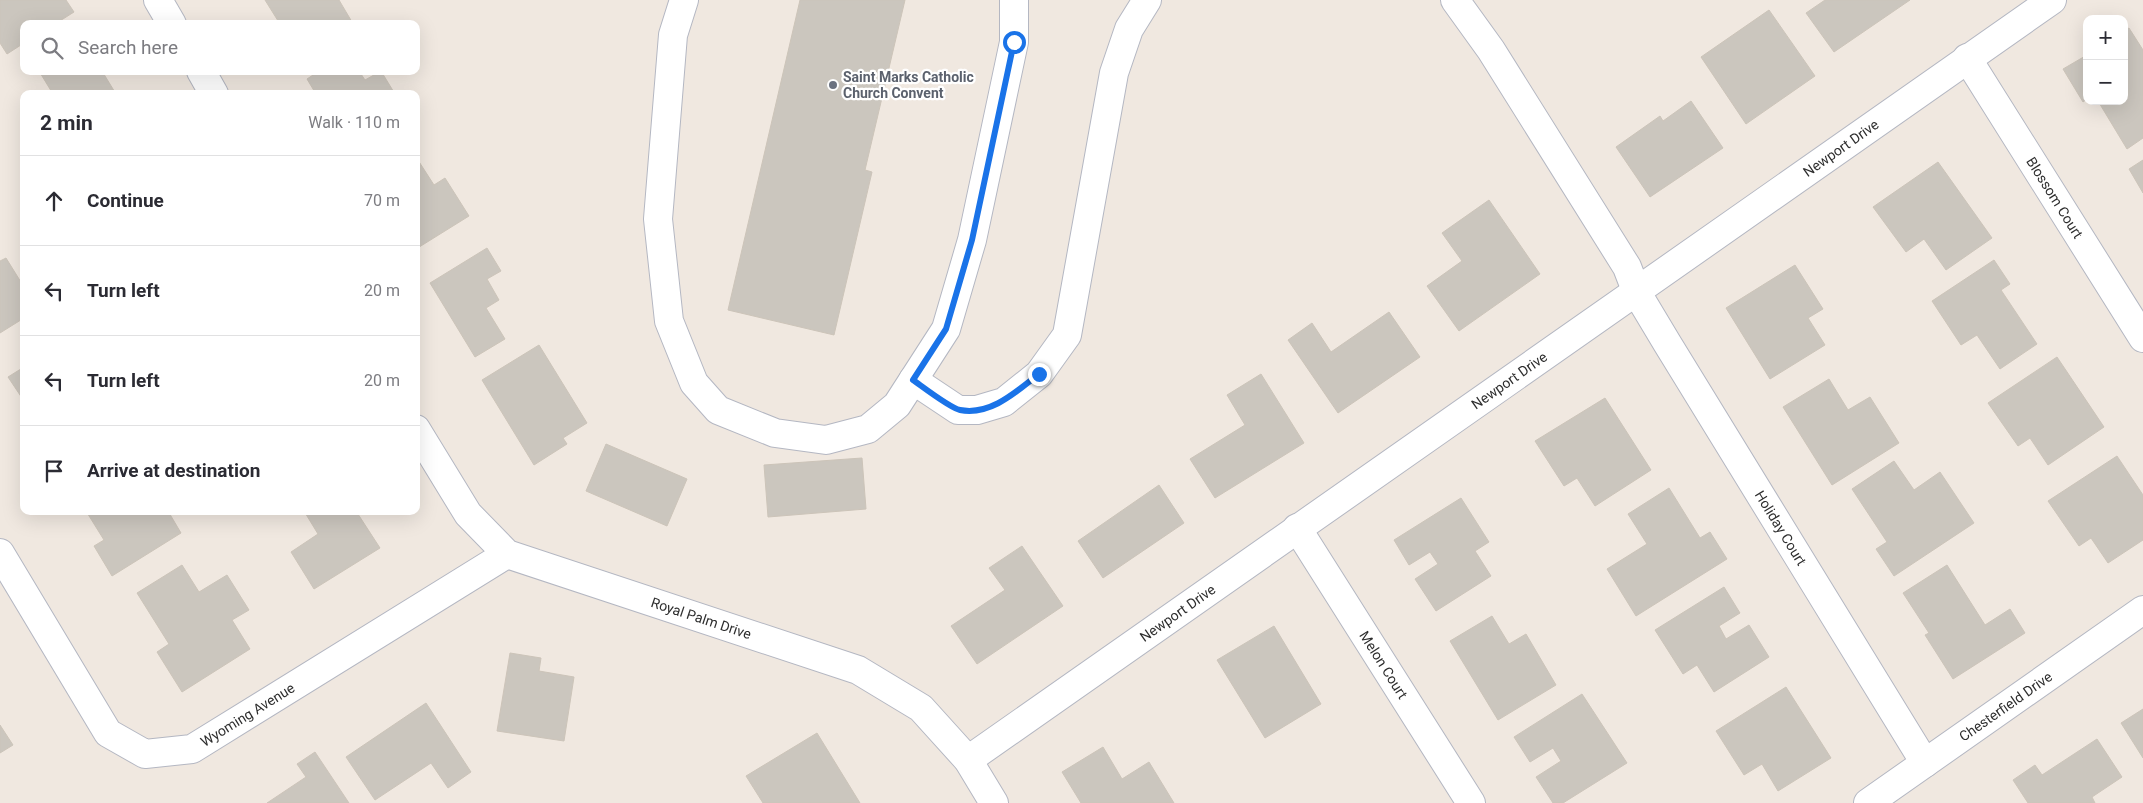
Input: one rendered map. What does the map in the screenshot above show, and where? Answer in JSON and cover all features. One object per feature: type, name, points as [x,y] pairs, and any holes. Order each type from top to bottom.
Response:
[{"type":"street","points":[[158,0],[170,20]]},
{"type":"street","points":[[684,0],[673,35],[658,219],[669,321],[694,383],[718,410],[775,433],[826,440],[868,429],[897,405],[946,329],[972,240],[1014,42],[1014,0]]},
{"type":"street","points":[[913,380],[958,410],[977,410],[1004,402],[1039,374],[1067,336],[1114,73],[1129,29],[1147,0]]},
{"type":"street","name":"Holiday Court","points":[[1455,0],[1491,50],[1627,267],[1637,293],[1926,762]]},
{"type":"street","name":"Newport Drive","points":[[968,760],[1297,528],[1637,293],[1967,58],[2052,0]]},
{"type":"street","name":"Blossom Court","points":[[1967,58],[2143,338]]},
{"type":"street","points":[[203,75],[212,90]]},
{"type":"street","name":"Royal Palm Drive","points":[[420,435],[468,514],[507,554],[858,670],[921,708],[968,760],[994,803]]},
{"type":"street","name":"Melon Court","points":[[1297,528],[1471,803]]},
{"type":"street","name":"Wyoming Avenue","points":[[0,553],[108,732],[145,754],[192,749],[507,554]]},
{"type":"street","name":"Chesterfield Drive","points":[[1868,803],[2143,610]]},
{"type":"building","points":[[0,0],[66,0],[74,12],[61,20],[20,20],[20,46],[7,54],[0,43]]},
{"type":"building","points":[[265,0],[339,0],[351,20],[278,20]]},
{"type":"building","name":"Saint Marks Catholic Church Convent","points":[[800,0],[905,0],[865,170],[872,172],[834,335],[728,310]]},
{"type":"building","points":[[1825,0],[1910,0],[1834,52],[1806,13]]},
{"type":"building","points":[[1769,10],[1815,76],[1746,124],[1701,57]]},
{"type":"building","points":[[2128,29],[2143,50],[2143,138],[2127,149],[2100,105],[2128,105]]},
{"type":"building","points":[[2083,57],[2083,102],[2063,69]]},
{"type":"building","points":[[41,75],[104,75],[114,90],[51,90]]},
{"type":"building","points":[[313,75],[362,75],[365,80],[374,75],[383,75],[393,90],[314,90],[307,79]]},
{"type":"building","points":[[1691,101],[1723,148],[1650,197],[1616,147],[1660,116],[1663,121]]},
{"type":"building","points":[[2143,160],[2143,193],[2129,169]]},
{"type":"building","points":[[1938,162],[1992,238],[1946,270],[1924,239],[1906,252],[1873,207]]},
{"type":"building","points":[[420,163],[434,185],[445,178],[469,216],[420,247]]},
{"type":"building","points":[[1489,200],[1540,274],[1459,331],[1427,286],[1462,261],[1442,233]]},
{"type":"building","points":[[487,248],[501,271],[487,279],[499,300],[486,308],[505,339],[475,357],[430,283]]},
{"type":"building","points":[[6,258],[20,281],[20,320],[0,333],[0,261]]},
{"type":"building","points":[[1994,260],[2010,284],[2001,290],[2037,344],[2000,369],[1977,335],[1961,345],[1932,301]]},
{"type":"building","points":[[1795,265],[1823,309],[1808,318],[1825,345],[1770,379],[1726,308]]},
{"type":"building","points":[[1389,312],[1420,357],[1338,413],[1288,340],[1312,323],[1331,352]]},
{"type":"building","points":[[539,345],[587,423],[563,438],[567,444],[534,465],[482,380]]},
{"type":"building","points":[[2057,357],[2104,427],[2048,465],[2030,438],[2018,446],[1988,403]]},
{"type":"building","points":[[20,370],[20,395],[8,377]]},
{"type":"building","points":[[1261,374],[1304,443],[1215,498],[1190,459],[1245,425],[1227,395]]},
{"type":"building","points":[[1829,379],[1848,410],[1870,397],[1899,443],[1832,485],[1783,407]]},
{"type":"building","points":[[1605,398],[1651,470],[1595,506],[1577,478],[1564,486],[1535,441]]},
{"type":"building","points":[[606,444],[687,479],[667,526],[586,491]]},
{"type":"building","points":[[2117,456],[2143,495],[2143,540],[2108,563],[2091,538],[2079,546],[2048,501]]},
{"type":"building","points":[[862,458],[866,509],[768,517],[764,465]]},
{"type":"building","points":[[1894,461],[1914,490],[1940,472],[1974,523],[1894,576],[1876,549],[1887,542],[1852,489]]},
{"type":"building","points":[[1159,485],[1184,523],[1103,578],[1078,541]]},
{"type":"building","points":[[1669,488],[1700,538],[1710,532],[1727,559],[1636,616],[1607,569],[1647,544],[1628,514]]},
{"type":"building","points":[[1461,498],[1489,542],[1475,551],[1491,576],[1436,611],[1415,579],[1438,564],[1430,552],[1409,565],[1394,540]]},
{"type":"building","points":[[88,515],[170,515],[181,533],[112,576],[94,546],[104,540]]},
{"type":"building","points":[[306,515],[359,515],[380,548],[314,589],[291,552],[318,534]]},
{"type":"building","points":[[1022,546],[1063,606],[977,664],[951,626],[1005,590],[989,568]]},
{"type":"building","points":[[182,565],[199,592],[227,575],[249,610],[232,620],[250,649],[182,692],[157,652],[169,644],[137,593]]},
{"type":"building","points":[[1947,565],[1985,625],[2010,609],[2025,633],[1953,679],[1925,635],[1929,633],[1903,593]]},
{"type":"building","points":[[1724,587],[1740,613],[1719,626],[1726,639],[1749,625],[1769,657],[1714,692],[1697,665],[1683,674],[1655,630]]},
{"type":"building","points":[[1492,616],[1509,644],[1526,634],[1556,685],[1498,720],[1450,641]]},
{"type":"building","points":[[1274,626],[1321,704],[1265,738],[1217,660]]},
{"type":"building","points":[[510,653],[541,658],[539,671],[574,677],[564,741],[497,731]]},
{"type":"building","points":[[1786,687],[1831,758],[1778,791],[1762,764],[1744,775],[1716,731]]},
{"type":"building","points":[[1582,694],[1627,763],[1563,803],[1553,803],[1536,777],[1561,761],[1553,748],[1530,762],[1514,737]]},
{"type":"building","points":[[426,703],[471,772],[448,788],[431,763],[375,800],[346,757]]},
{"type":"building","points":[[2143,709],[2143,758],[2121,723]]},
{"type":"building","points":[[0,725],[13,745],[0,753]]},
{"type":"building","points":[[817,733],[860,803],[763,803],[746,776]]},
{"type":"building","points":[[2097,739],[2122,777],[2092,797],[2095,803],[2028,803],[2013,780],[2035,765],[2042,775]]},
{"type":"building","points":[[1103,747],[1122,779],[1149,762],[1174,803],[1081,803],[1062,772]]},
{"type":"building","points":[[315,752],[349,803],[267,803],[306,777],[297,764]]},
{"type":"place","name":"Saint Marks Catholic Church Convent","points":[[833,85]]},
{"type":"route","points":[[1014,42],[972,240],[946,329],[913,380],[958,410],[977,410],[1004,402],[1039,374]]}]
